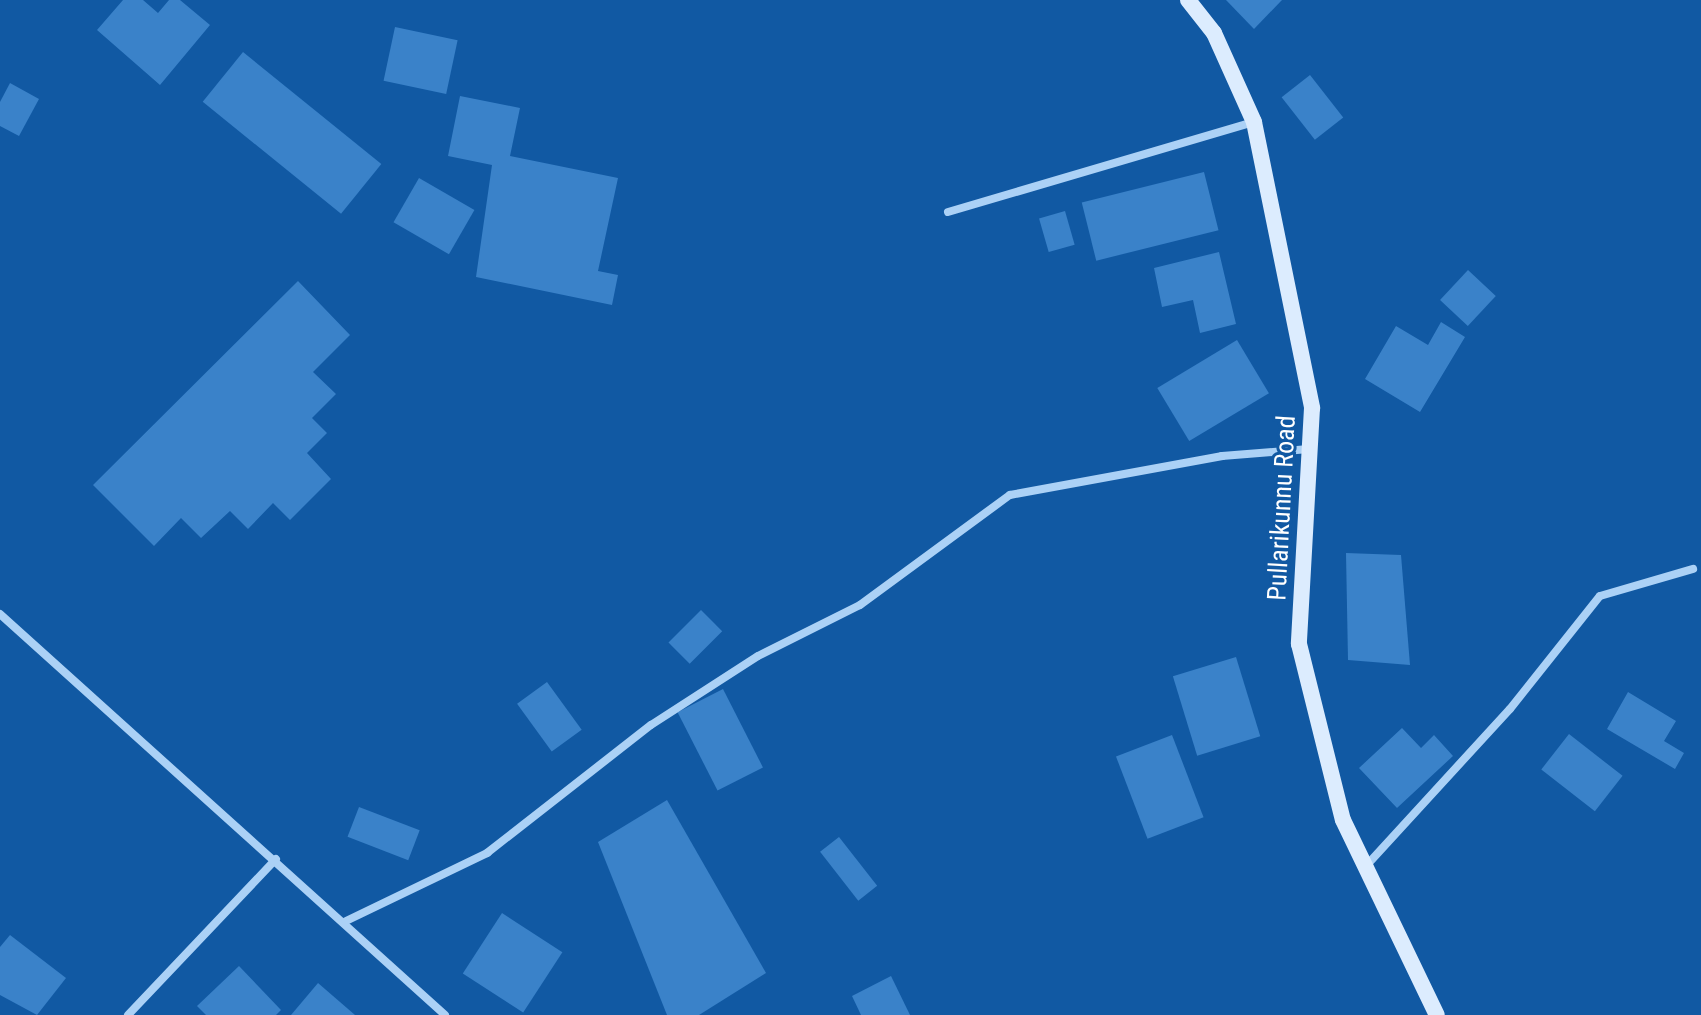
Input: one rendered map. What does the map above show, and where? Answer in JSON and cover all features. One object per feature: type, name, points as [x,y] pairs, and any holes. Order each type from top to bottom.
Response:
[{"type":"main road","name":"Pullarikunnu Road","points":[[1188,0],[1214,33],[1254,122],[1312,408],[1299,644],[1343,820],[1437,1015]]},
{"type":"street","points":[[948,212],[1254,122]]},
{"type":"street","points":[[346,921],[487,853],[651,725],[758,656],[860,605],[1010,495],[1222,456],[1309,449]]},
{"type":"street","points":[[1365,867],[1510,709],[1600,596],[1693,569]]},
{"type":"street","points":[[0,614],[346,921],[445,1015]]},
{"type":"street","points":[[128,1015],[276,859]]},
{"type":"building","points":[[123,0],[143,0],[158,13],[169,0],[180,0],[210,25],[160,85],[97,30]]},
{"type":"building","points":[[1226,0],[1282,0],[1254,29]]},
{"type":"building","points":[[395,27],[458,40],[446,94],[384,81]]},
{"type":"building","points":[[243,52],[381,164],[341,214],[203,102]]},
{"type":"building","points":[[1310,75],[1343,118],[1315,140],[1282,97]]},
{"type":"building","points":[[10,83],[39,99],[19,136],[0,126],[0,102]]},
{"type":"building","points":[[460,96],[520,108],[510,156],[618,178],[598,271],[618,275],[612,305],[476,277],[492,165],[448,156]]},
{"type":"building","points":[[1204,172],[1219,230],[1096,261],[1082,202]]},
{"type":"building","points":[[419,178],[474,210],[449,254],[394,222]]},
{"type":"building","points":[[1065,211],[1075,245],[1049,252],[1039,218]]},
{"type":"building","points":[[1219,252],[1236,324],[1200,333],[1193,300],[1162,307],[1154,268]]},
{"type":"building","points":[[1468,270],[1496,296],[1468,326],[1440,300]]},
{"type":"building","points":[[298,281],[350,335],[313,372],[336,394],[312,418],[327,433],[307,453],[331,479],[290,520],[273,503],[248,529],[230,511],[201,538],[181,518],[154,546],[93,485]]},
{"type":"building","points":[[1441,322],[1465,337],[1420,412],[1365,379],[1396,326],[1428,345]]},
{"type":"building","points":[[1237,340],[1269,393],[1189,441],[1157,388]]},
{"type":"building","points":[[1346,553],[1401,555],[1410,665],[1348,660]]},
{"type":"building","points":[[701,610],[722,631],[690,664],[668,643]]},
{"type":"building","points":[[1236,657],[1260,736],[1197,756],[1173,676]]},
{"type":"building","points":[[547,682],[582,730],[552,751],[517,704]]},
{"type":"building","points":[[723,689],[763,767],[718,791],[678,712]]},
{"type":"building","points":[[1628,692],[1676,721],[1664,741],[1684,753],[1675,769],[1607,729]]},
{"type":"building","points":[[1402,728],[1421,748],[1434,735],[1453,756],[1397,808],[1359,768]]},
{"type":"building","points":[[1569,734],[1623,776],[1595,811],[1541,769]]},
{"type":"building","points":[[1172,735],[1204,817],[1148,839],[1116,757]]},
{"type":"building","points":[[667,800],[766,973],[699,1015],[667,1015],[598,842]]},
{"type":"building","points":[[359,807],[420,830],[408,860],[348,837]]},
{"type":"building","points":[[839,837],[877,886],[858,901],[820,852]]},
{"type":"building","points":[[502,913],[562,952],[523,1013],[463,973]]},
{"type":"building","points":[[10,935],[66,978],[37,1015],[0,995],[0,947]]},
{"type":"building","points":[[239,966],[281,1010],[276,1015],[206,1015],[197,1006]]},
{"type":"building","points":[[891,976],[910,1015],[861,1015],[852,996]]},
{"type":"building","points":[[318,983],[355,1015],[291,1015]]}]
